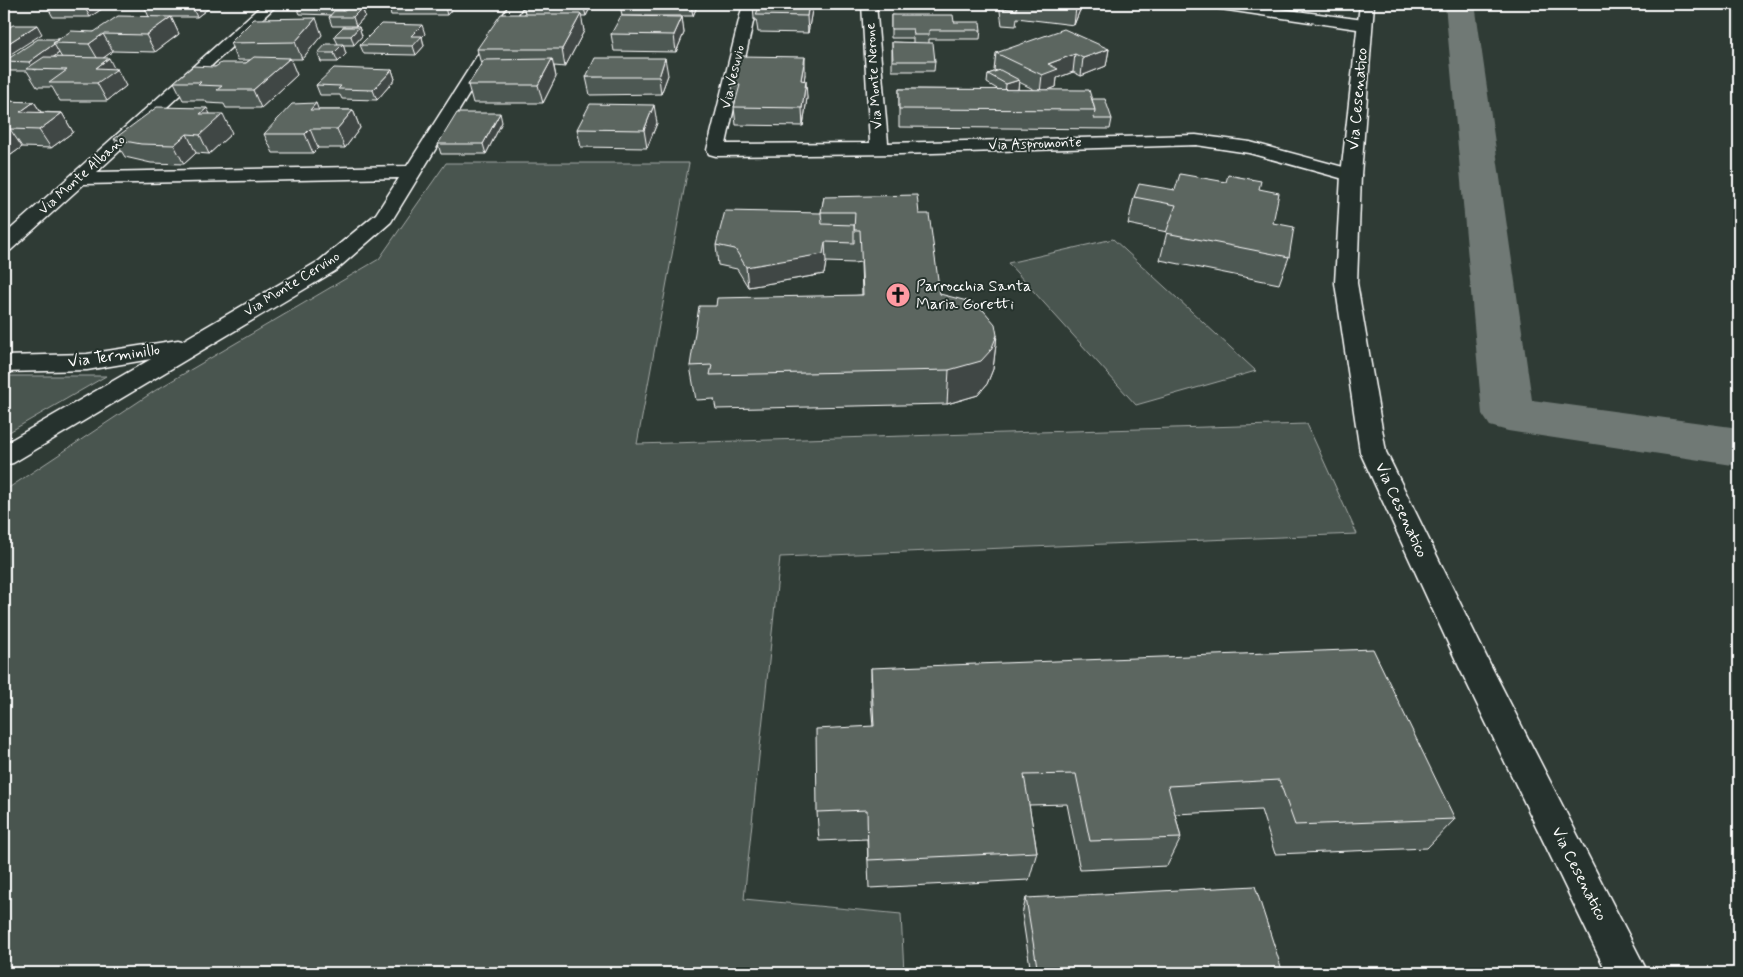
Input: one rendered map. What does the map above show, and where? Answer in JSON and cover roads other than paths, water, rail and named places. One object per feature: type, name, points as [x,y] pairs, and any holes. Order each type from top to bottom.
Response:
[{"type":"street","name":"Via Monte Albano","points":[[4,246],[271,4]]},
{"type":"street","name":"Via Monte Cervino","points":[[4,456],[327,266],[384,218],[517,4]]},
{"type":"street","name":"Via Vesuvio","points":[[716,150],[750,4]]},
{"type":"street","name":"Via Monte Nerone","points":[[869,4],[879,148]]},
{"type":"street","points":[[1214,4],[1366,14]]},
{"type":"street","name":"Via Cesenatico","points":[[1366,14],[1351,175],[1346,284],[1374,452],[1475,667],[1628,973]]},
{"type":"street","name":"Via Aspromonte","points":[[716,150],[1196,140],[1250,148],[1351,175]]},
{"type":"street","points":[[78,178],[413,172]]},
{"type":"street","name":"Via Terminillo","points":[[4,364],[87,362],[195,344]]},
{"type":"street","points":[[4,349],[87,362]]},
{"type":"waterway","points":[[1460,4],[1508,414],[1739,447]]},
{"type":"place","name":"Parrocchia Santa Maria Goretti","points":[[898,295]]}]
